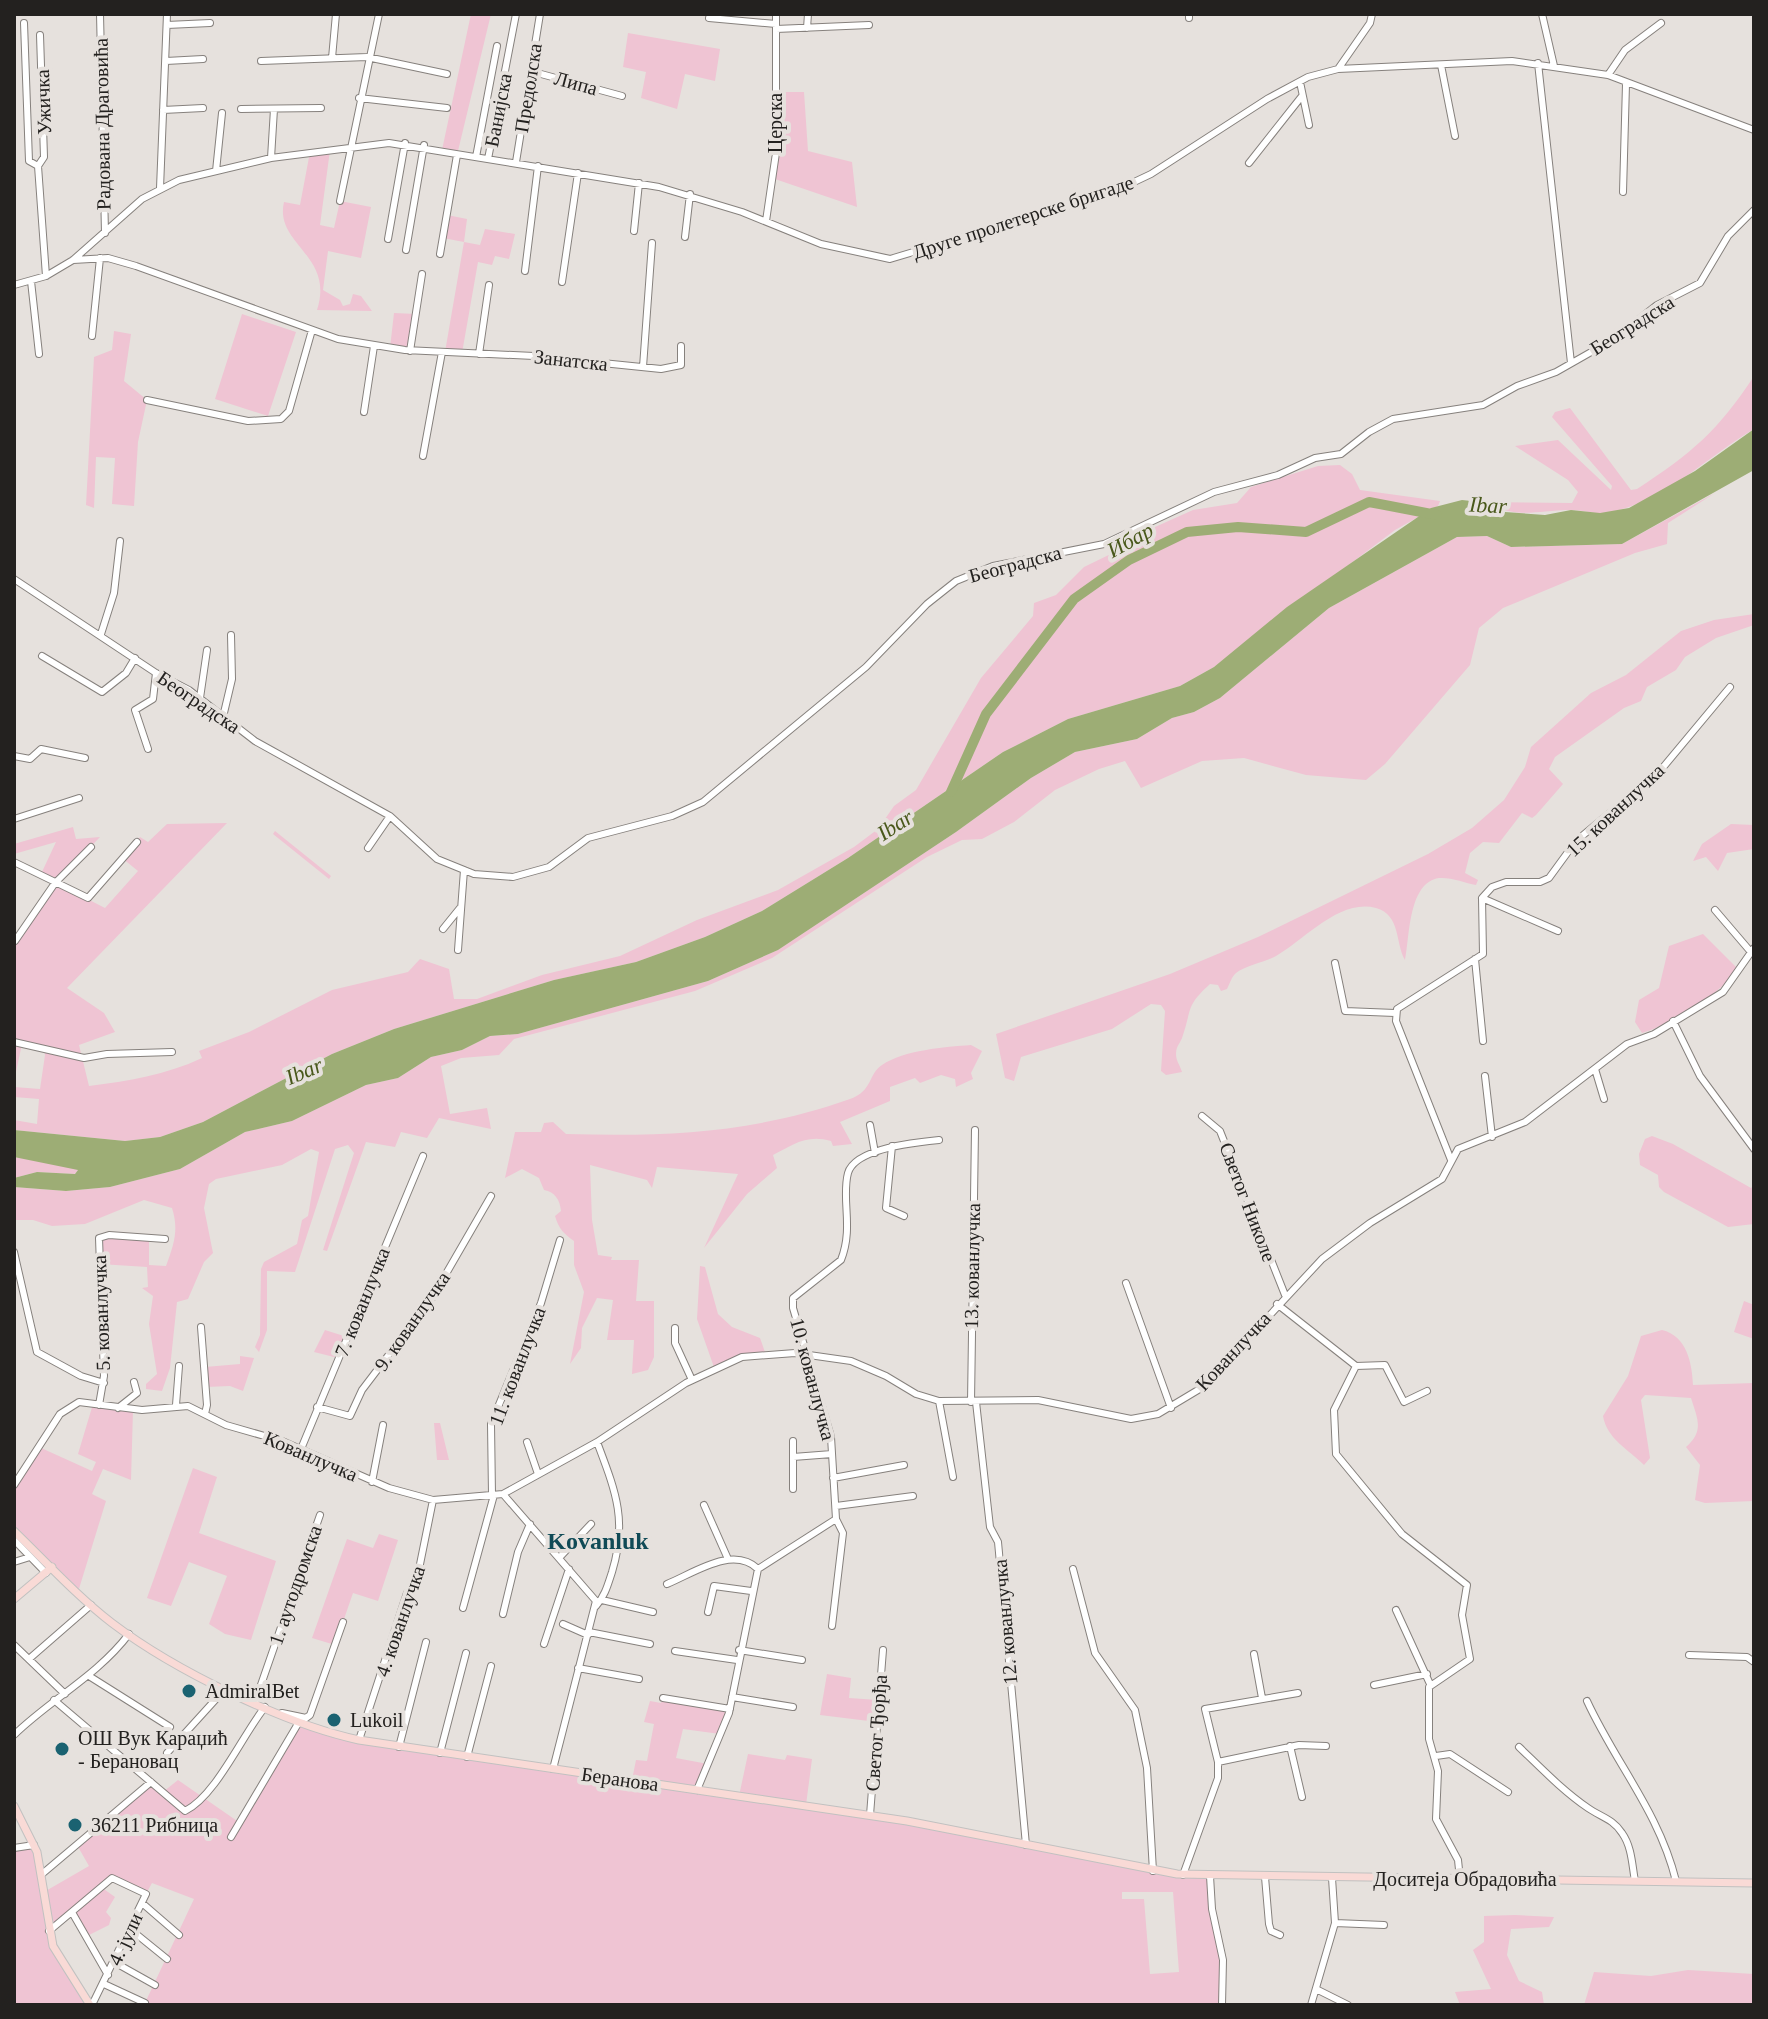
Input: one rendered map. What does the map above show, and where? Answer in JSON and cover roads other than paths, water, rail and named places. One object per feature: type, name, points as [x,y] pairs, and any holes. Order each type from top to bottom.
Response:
[{"type":"main road","name":"Беранова","points":[[14,1531],[49,1570],[129,1634],[268,1708],[299,1722],[359,1740],[870,1815],[1180,1875]]},
{"type":"main road","points":[[14,1599],[49,1570]]},
{"type":"main road","points":[[14,1806],[34,1845],[42,1874],[48,1931],[60,1960],[91,2005]]},
{"type":"main road","name":"Доситеја Обрадовића","points":[[1180,1875],[1754,1883]]},
{"type":"street","name":"Радована Драговића","points":[[100,14],[105,233]]},
{"type":"street","points":[[160,188],[167,14]]},
{"type":"street","points":[[332,58],[336,14]]},
{"type":"street","points":[[340,201],[367,57],[379,14]]},
{"type":"street","name":"Банијска","points":[[488,159],[516,14]]},
{"type":"street","name":"Предолска","points":[[516,162],[540,14]]},
{"type":"street","name":"Церска","points":[[766,221],[776,153],[776,14]]},
{"type":"street","points":[[807,28],[808,14]]},
{"type":"street","points":[[1338,69],[1370,23],[1372,14]]},
{"type":"street","points":[[1542,14],[1554,66]]},
{"type":"street","points":[[709,18],[776,27],[869,25]]},
{"type":"street","name":"Ужичка","points":[[24,23],[28,159],[38,166]]},
{"type":"street","points":[[167,25],[210,23]]},
{"type":"street","points":[[1608,75],[1625,50],[1661,23]]},
{"type":"street","name":"Ужичка","points":[[40,35],[44,157],[38,166],[46,276]]},
{"type":"street","points":[[476,157],[497,46]]},
{"type":"street","points":[[261,61],[367,57],[447,74]]},
{"type":"street","points":[[166,61],[203,59]]},
{"type":"street","name":"Друге пролетерске бригаде","points":[[14,285],[46,276],[73,260],[142,199],[160,188],[271,158],[405,143],[457,155],[516,162],[690,194],[854,253],[890,259],[909,256],[1113,192],[1151,174],[1231,121],[1300,82],[1338,69],[1512,61],[1538,63],[1608,75],[1754,130]]},
{"type":"street","points":[[1538,63],[1571,363]]},
{"type":"street","points":[[1441,65],[1455,136]]},
{"type":"street","name":"Липа","points":[[530,71],[622,96]]},
{"type":"street","points":[[1300,82],[1309,125]]},
{"type":"street","points":[[1623,192],[1626,84]]},
{"type":"street","points":[[1249,163],[1302,96]]},
{"type":"street","points":[[359,98],[447,108]]},
{"type":"street","points":[[163,110],[203,108]]},
{"type":"street","points":[[241,109],[321,108]]},
{"type":"street","points":[[271,158],[274,109]]},
{"type":"street","points":[[216,171],[222,113]]},
{"type":"street","points":[[388,239],[405,143]]},
{"type":"street","points":[[406,250],[424,145]]},
{"type":"street","points":[[440,254],[457,155]]},
{"type":"street","points":[[525,271],[538,166]]},
{"type":"street","points":[[562,282],[578,173]]},
{"type":"street","points":[[634,231],[639,183]]},
{"type":"street","points":[[685,237],[690,194]]},
{"type":"street","name":"Београдска","points":[[14,579],[156,673],[200,698],[289,762],[390,816],[437,859],[464,870],[501,876],[522,875],[549,867],[588,838],[672,816],[703,802],[793,724],[866,667],[942,591],[967,575],[993,566],[1104,544],[1214,492],[1278,475],[1315,458],[1341,454],[1369,432],[1393,419],[1483,405],[1614,339],[1657,305],[1700,283],[1728,236],[1754,210]]},
{"type":"street","points":[[643,367],[652,243]]},
{"type":"street","points":[[86,250],[92,259]]},
{"type":"street","points":[[92,336],[100,258]]},
{"type":"street","name":"Занатска","points":[[73,260],[100,258],[152,271],[312,330],[374,346],[674,369],[681,365],[681,346]]},
{"type":"street","points":[[410,351],[422,274]]},
{"type":"street","points":[[31,281],[39,354]]},
{"type":"street","points":[[479,354],[489,285]]},
{"type":"street","points":[[147,400],[248,421],[281,419],[289,411],[312,330]]},
{"type":"street","points":[[364,412],[374,346]]},
{"type":"street","points":[[423,456],[442,352]]},
{"type":"street","points":[[101,634],[114,593],[120,541]]},
{"type":"street","points":[[223,717],[232,679],[231,635]]},
{"type":"street","points":[[200,698],[207,650]]},
{"type":"street","points":[[42,656],[102,692],[126,673],[135,658]]},
{"type":"street","points":[[148,749],[135,710],[153,699],[156,673]]},
{"type":"street","name":"15. кованлучка","points":[[1482,898],[1492,887],[1506,882],[1540,882],[1549,878],[1591,826],[1660,771],[1730,687]]},
{"type":"street","points":[[14,756],[30,759],[41,749],[85,758]]},
{"type":"street","points":[[14,819],[79,798]]},
{"type":"street","points":[[368,848],[390,816]]},
{"type":"street","points":[[14,862],[88,898],[137,842]]},
{"type":"street","points":[[15,941],[55,883],[91,847]]},
{"type":"street","points":[[458,950],[464,870]]},
{"type":"street","points":[[1395,1013],[1402,1004],[1483,954],[1482,898],[1558,931]]},
{"type":"street","points":[[443,929],[460,908]]},
{"type":"street","name":"Кованлучка","points":[[14,1485],[64,1409],[79,1402],[142,1410],[176,1405],[301,1449],[372,1482],[433,1500],[503,1494],[597,1442],[692,1380],[742,1357],[806,1354],[851,1361],[916,1394],[939,1401],[1038,1400],[1131,1419],[1171,1408],[1203,1387],[1285,1295],[1322,1259],[1370,1223],[1442,1179],[1458,1149],[1525,1122],[1627,1044],[1723,992],[1732,983],[1752,949],[1715,910]]},
{"type":"street","points":[[1475,959],[1483,1041]]},
{"type":"street","points":[[1335,963],[1345,1011],[1395,1013]]},
{"type":"street","points":[[1395,1013],[1451,1160]]},
{"type":"street","points":[[1673,1021],[1700,1076],[1754,1149]]},
{"type":"street","points":[[14,1042],[84,1058],[107,1054],[172,1052]]},
{"type":"street","points":[[1595,1069],[1604,1099]]},
{"type":"street","points":[[1485,1076],[1492,1137]]},
{"type":"street","name":"Светог Николе","points":[[1202,1116],[1220,1131],[1285,1295]]},
{"type":"street","points":[[870,1125],[875,1153]]},
{"type":"street","name":"13. кованлучка","points":[[973,1402],[975,1130]]},
{"type":"street","name":"10. кованлучка","points":[[832,1626],[843,1533],[836,1519],[829,1429],[793,1298],[841,1260],[847,1246],[848,1172],[855,1164],[892,1146],[939,1140]]},
{"type":"street","points":[[892,1146],[886,1208],[904,1216]]},
{"type":"street","name":"7. кованлучка","points":[[301,1449],[423,1156]]},
{"type":"street","name":"9. кованлучка","points":[[317,1407],[350,1416],[362,1390],[432,1298],[491,1196]]},
{"type":"street","name":"5. кованлучка","points":[[99,1405],[104,1383],[99,1238],[109,1235],[165,1239]]},
{"type":"street","name":"11. кованлучка","points":[[463,1608],[493,1495],[491,1424],[541,1303],[560,1240]]},
{"type":"street","points":[[14,1252],[37,1352],[104,1383]]},
{"type":"street","points":[[1126,1283],[1171,1408]]},
{"type":"street","points":[[1277,1304],[1356,1366],[1385,1365],[1404,1402],[1427,1391]]},
{"type":"street","points":[[201,1327],[207,1405],[205,1414]]},
{"type":"street","points":[[675,1328],[675,1343],[692,1380]]},
{"type":"street","points":[[176,1405],[179,1366]]},
{"type":"street","points":[[1356,1366],[1334,1410],[1336,1454],[1402,1534],[1467,1585],[1462,1615],[1470,1659],[1430,1684]]},
{"type":"street","points":[[118,1408],[137,1393],[134,1382]]},
{"type":"street","points":[[939,1401],[953,1477]]},
{"type":"street","name":"12. кованлучка","points":[[973,1402],[990,1527],[998,1542],[1026,1845]]},
{"type":"street","name":"Кованлучка","points":[[372,1482],[383,1425]]},
{"type":"street","name":"10. кованлучка","points":[[793,1441],[793,1489]]},
{"type":"street","points":[[527,1442],[538,1474]]},
{"type":"street","points":[[553,1769],[588,1633],[621,1533],[616,1498],[597,1442]]},
{"type":"street","name":"10. кованлучка","points":[[793,1457],[832,1454]]},
{"type":"street","points":[[833,1478],[904,1465]]},
{"type":"street","points":[[503,1494],[599,1603],[653,1612]]},
{"type":"street","points":[[836,1506],[913,1496]]},
{"type":"street","name":"4. кованлучка","points":[[359,1740],[407,1593],[416,1584],[433,1500]]},
{"type":"street","points":[[704,1505],[728,1559]]},
{"type":"street","name":"1. аутодромска","points":[[255,1702],[320,1515]]},
{"type":"street","points":[[697,1790],[730,1709],[739,1650],[758,1569],[836,1519]]},
{"type":"street","points":[[503,1614],[518,1552],[530,1524]]},
{"type":"street","points":[[559,1558],[591,1524]]},
{"type":"street","name":"Беранова","points":[[14,1540],[30,1557],[49,1570]]},
{"type":"street","points":[[14,1562],[30,1557]]},
{"type":"street","points":[[667,1584],[728,1559],[748,1560],[758,1569]]},
{"type":"street","points":[[544,1644],[569,1569]]},
{"type":"street","points":[[1073,1569],[1095,1653],[1135,1710],[1147,1768],[1153,1871]]},
{"type":"street","points":[[708,1612],[714,1586],[751,1591]]},
{"type":"street","points":[[29,1659],[91,1605]]},
{"type":"street","points":[[1396,1610],[1430,1684],[1429,1739],[1436,1756],[1436,1819],[1458,1860],[1460,1879]]},
{"type":"street","points":[[55,1699],[185,1811],[195,1805],[268,1708],[306,1718],[310,1715],[343,1622]]},
{"type":"street","points":[[563,1624],[588,1633],[650,1644]]},
{"type":"street","points":[[14,1735],[55,1699],[89,1676],[129,1634]]},
{"type":"street","points":[[399,1747],[426,1642]]},
{"type":"street","points":[[14,1645],[65,1694]]},
{"type":"street","points":[[739,1650],[802,1660]]},
{"type":"street","name":"Светог Ђорђа","points":[[870,1815],[883,1650]]},
{"type":"street","points":[[675,1651],[737,1660]]},
{"type":"street","points":[[440,1753],[466,1653]]},
{"type":"street","points":[[1254,1654],[1262,1698]]},
{"type":"street","points":[[1689,1655],[1747,1657],[1754,1662]]},
{"type":"street","points":[[467,1757],[491,1666]]},
{"type":"street","points":[[578,1668],[639,1679]]},
{"type":"street","points":[[1374,1685],[1427,1674]]},
{"type":"street","points":[[89,1676],[170,1727]]},
{"type":"street","points":[[55,1699],[57,1687]]},
{"type":"street","points":[[167,1753],[226,1688]]},
{"type":"street","points":[[1180,1875],[1216,1786],[1218,1762],[1205,1709],[1298,1693]]},
{"type":"street","points":[[732,1697],[793,1707]]},
{"type":"street","points":[[663,1698],[730,1709]]},
{"type":"street","points":[[1587,1701],[1611,1749],[1649,1806],[1667,1848],[1676,1881]]},
{"type":"street","points":[[231,1837],[299,1722]]},
{"type":"street","points":[[1218,1762],[1290,1746],[1326,1746]]},
{"type":"street","points":[[1290,1746],[1302,1797]]},
{"type":"street","points":[[1519,1747],[1590,1810],[1606,1816],[1622,1832],[1629,1846],[1635,1881]]},
{"type":"street","points":[[1436,1756],[1450,1754],[1508,1792]]},
{"type":"street","points":[[42,1874],[151,1782]]},
{"type":"street","points":[[14,1848],[34,1845]]},
{"type":"street","points":[[1210,1876],[1212,1909],[1223,1960],[1222,2005]]},
{"type":"street","points":[[1265,1877],[1269,1924],[1271,1931],[1280,1935]]},
{"type":"street","name":"4. јули","points":[[48,1931],[73,1914],[112,1878],[146,1894],[91,2005]]},
{"type":"street","points":[[1311,2005],[1335,1923],[1332,1878]]},
{"type":"street","name":"4. јули","points":[[142,1903],[179,1935]]},
{"type":"street","name":"4. јули","points":[[73,1914],[108,1975]]},
{"type":"street","points":[[1335,1923],[1384,1925]]},
{"type":"street","points":[[130,1929],[167,1959]]},
{"type":"street","points":[[114,1962],[155,1985]]},
{"type":"street","points":[[104,1984],[145,2003]]},
{"type":"street","points":[[1316,1989],[1348,2005]]},
{"type":"water","name":"Ibar","points":[[1754,429],[1754,470],[1622,544],[1511,547],[1487,536],[1457,537],[1329,608],[1220,698],[1194,712],[1172,718],[1137,739],[1075,752],[1031,778],[956,832],[778,950],[708,981],[518,1034],[490,1036],[462,1050],[431,1057],[398,1078],[366,1085],[292,1121],[245,1132],[180,1169],[110,1187],[66,1191],[14,1187],[14,1178],[37,1172],[75,1174],[78,1170],[14,1157],[14,1130],[125,1141],[160,1137],[203,1122],[332,1054],[394,1029],[554,980],[636,962],[705,937],[762,911],[848,858],[1003,752],[1068,719],[1180,686],[1214,667],[1287,607],[1431,508],[1462,500],[1481,502],[1505,512],[1545,515],[1571,510],[1600,513],[1629,508],[1695,471]]},
{"type":"waterway","name":"Ибар","points":[[951,792],[986,714],[1074,599],[1129,560],[1187,532],[1238,527],[1306,532],[1369,502],[1437,515]]},
{"type":"place","name":"AdmiralBet","points":[[189,1691]]},
{"type":"place","name":"Lukoil","points":[[334,1720]]},
{"type":"place","name":"ОШ Вук Караџић - Берановац","points":[[62,1749]]},
{"type":"place","name":"36211 Рибница","points":[[75,1825]]},
{"type":"district","name":"Kovanluk","points":[[598,1541]]}]
